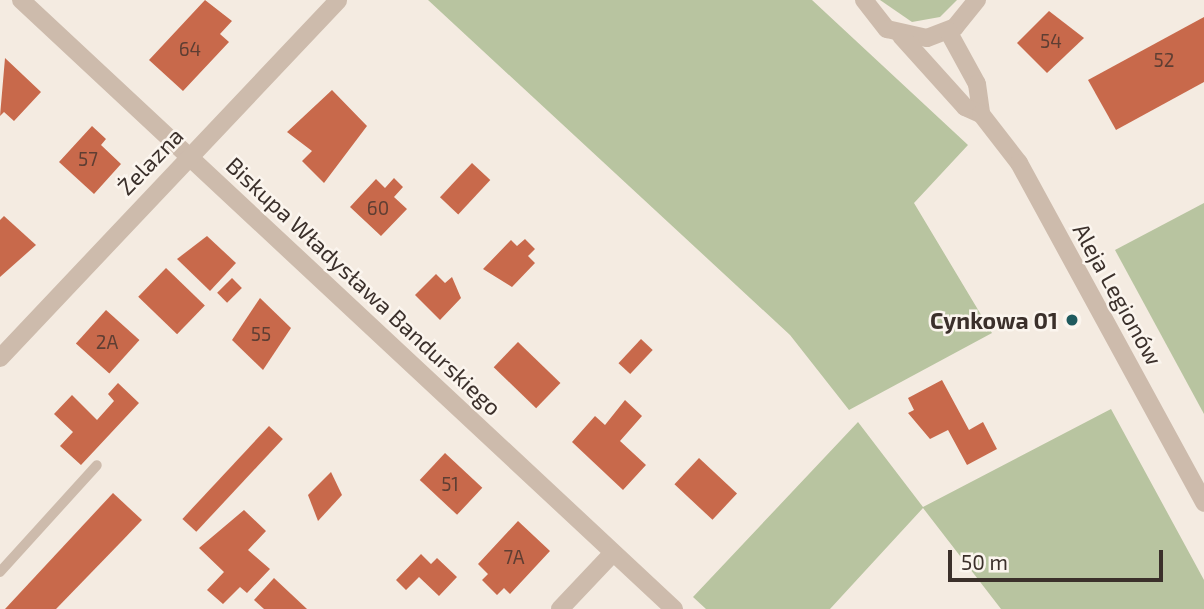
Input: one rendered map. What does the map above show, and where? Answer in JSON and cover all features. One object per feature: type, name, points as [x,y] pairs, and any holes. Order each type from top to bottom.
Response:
[{"type":"street","name":"Biskupa Władysława Bandurskiego","points":[[21,0],[674,609]]},
{"type":"street","name":"Żelazna","points":[[0,358],[338,0]]},
{"type":"street","name":"Aleja Legionów","points":[[864,0],[876,19],[901,36],[965,107],[981,114],[1019,163],[1204,503]]},
{"type":"street","points":[[901,36],[948,31],[977,0]]},
{"type":"street","name":"Aleja Legionów","points":[[948,31],[977,84],[981,114]]},
{"type":"street","points":[[560,609],[613,553]]},
{"type":"lane","points":[[0,572],[97,466]]},
{"type":"green space","points":[[428,0],[812,0],[968,145],[914,203],[992,333],[849,410],[790,335]]},
{"type":"green space","points":[[880,0],[957,0],[940,17],[912,22]]},
{"type":"green space","points":[[1204,203],[1204,414],[1115,250]]},
{"type":"green space","points":[[1111,409],[1204,580],[1204,609],[1001,609],[923,508],[830,609],[706,609],[693,597],[858,422],[923,507]]},
{"type":"building","points":[[205,0],[232,21],[220,34],[229,42],[183,91],[149,60]]},
{"type":"building","points":[[1049,11],[1084,38],[1047,73],[1017,43]]},
{"type":"building","points":[[1204,17],[1204,82],[1116,130],[1088,80]]},
{"type":"building","points":[[5,58],[41,92],[14,121],[4,112],[0,116]]},
{"type":"building","points":[[332,90],[367,126],[324,183],[302,161],[312,151],[287,132]]},
{"type":"building","points":[[92,126],[106,139],[101,145],[121,164],[94,194],[59,162]]},
{"type":"building","points":[[472,163],[490,180],[458,214],[440,197]]},
{"type":"building","points":[[394,178],[403,187],[394,197],[407,209],[381,236],[350,207],[376,179],[385,188]]},
{"type":"building","points":[[4,216],[36,245],[0,277],[0,220]]},
{"type":"building","points":[[207,236],[236,263],[210,291],[177,259]]},
{"type":"building","points":[[525,239],[535,249],[528,256],[535,263],[512,287],[483,269],[511,240],[517,246]]},
{"type":"building","points":[[166,268],[205,306],[177,334],[138,297]]},
{"type":"building","points":[[436,274],[445,283],[452,277],[461,298],[440,320],[415,295]]},
{"type":"building","points":[[232,278],[242,288],[227,303],[217,293]]},
{"type":"building","points":[[260,298],[291,328],[263,370],[232,340]]},
{"type":"building","points":[[106,310],[139,340],[109,374],[76,343]]},
{"type":"building","points":[[641,339],[653,350],[630,374],[618,363]]},
{"type":"building","points":[[518,342],[560,383],[536,408],[494,367]]},
{"type":"building","points":[[942,380],[969,430],[983,422],[997,449],[967,465],[948,430],[930,439],[908,413],[914,410],[908,398]]},
{"type":"building","points":[[118,383],[139,403],[81,465],[60,446],[73,432],[54,414],[72,395],[97,420],[114,401],[108,394]]},
{"type":"building","points":[[625,400],[642,416],[620,441],[646,465],[623,490],[572,442],[595,416],[605,425]]},
{"type":"building","points":[[269,426],[283,439],[196,532],[182,519]]},
{"type":"building","points":[[445,453],[482,488],[457,515],[420,480]]},
{"type":"building","points":[[699,458],[737,493],[712,520],[674,484]]},
{"type":"building","points":[[331,472],[342,495],[318,521],[308,495]]},
{"type":"building","points":[[113,493],[142,520],[56,609],[5,609]]},
{"type":"building","points":[[244,510],[266,531],[248,550],[270,569],[247,593],[240,587],[223,604],[207,590],[224,572],[199,548]]},
{"type":"building","points":[[518,521],[550,551],[510,594],[504,588],[497,595],[482,580],[488,574],[478,564]]},
{"type":"building","points":[[421,554],[431,564],[437,558],[457,577],[439,596],[419,577],[406,590],[396,580]]},
{"type":"building","points":[[274,578],[307,609],[264,609],[254,600]]},
{"type":"place","name":"Cynkowa 01","points":[[1072,320]]}]
